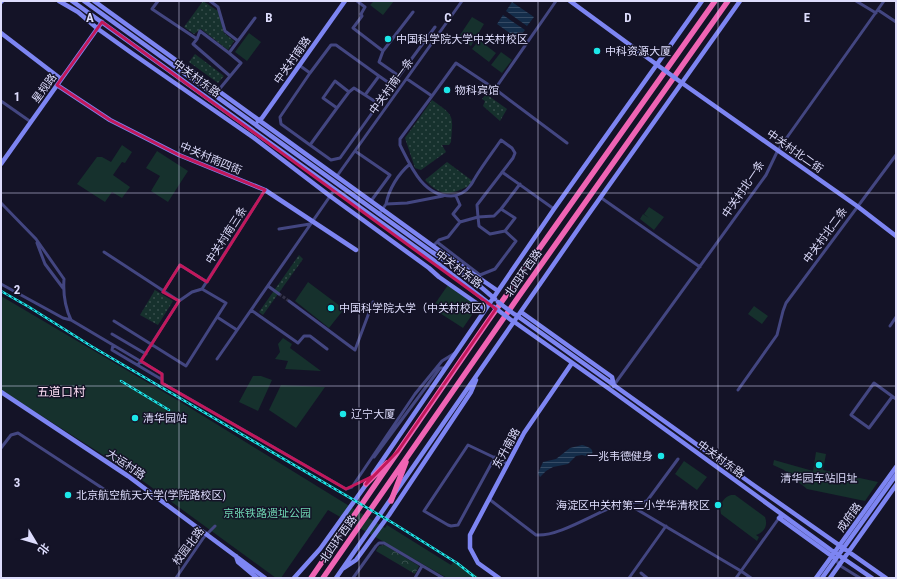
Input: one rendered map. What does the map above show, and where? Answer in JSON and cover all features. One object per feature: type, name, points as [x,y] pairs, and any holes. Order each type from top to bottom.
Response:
[{"type":"highway","name":"北四环西路","points":[[311,578],[505,297],[716,1]]},
{"type":"highway","name":"北四环西路","points":[[323,578],[519,296],[728,1]]},
{"type":"highway","points":[[366,484],[398,451]]},
{"type":"highway","points":[[391,500],[410,453]]},
{"type":"street","name":"中关村东路","points":[[59,1],[78,12],[98,29],[254,138],[439,277],[485,309]]},
{"type":"street","name":"中关村东路","points":[[72,1],[432,259],[512,321],[572,363],[781,517],[835,556],[844,559]]},
{"type":"street","name":"中关村东路","points":[[84,1],[216,93],[259,120],[382,209],[435,244],[498,291]]},
{"type":"street","name":"中关村东路","points":[[94,1],[298,156],[448,262],[487,291],[498,302],[614,386],[848,552]]},
{"type":"street","points":[[158,1],[152,9],[197,39]]},
{"type":"street","points":[[210,1],[218,7],[225,31],[238,41]]},
{"type":"street","name":"中关村南路","points":[[252,129],[262,118],[345,1]]},
{"type":"street","points":[[357,1],[366,7],[361,14],[362,16],[353,28],[383,51]]},
{"type":"street","name":"中关村南一条","points":[[333,181],[407,81],[462,1]]},
{"type":"street","points":[[495,89],[556,1]]},
{"type":"street","name":"中关村北二街","points":[[570,1],[682,83],[857,206],[896,236]]},
{"type":"street","name":"北四环西路","points":[[295,577],[320,549],[366,484],[554,209],[702,1]]},
{"type":"street","name":"北四环西路","points":[[336,578],[478,373],[516,315],[521,312],[600,197],[740,1]]},
{"type":"street","points":[[856,1],[896,22]]},
{"type":"street","name":"中关村北一条","points":[[614,386],[766,175],[778,150],[884,1]]},
{"type":"street","points":[[413,12],[383,51],[379,62],[398,78],[407,81],[432,96]]},
{"type":"street","points":[[229,53],[255,18]]},
{"type":"street","name":"星规路","points":[[1,164],[102,22]]},
{"type":"street","points":[[392,85],[336,45],[331,45],[280,117],[281,124],[331,160],[340,158],[434,27]]},
{"type":"street","points":[[216,93],[241,63],[200,31],[193,44],[230,76]]},
{"type":"street","points":[[1,33],[62,79]]},
{"type":"street","points":[[442,196],[431,190],[419,179],[400,144],[400,139],[456,63],[495,89],[567,143]]},
{"type":"street","points":[[299,65],[310,73]]},
{"type":"street","points":[[365,95],[379,76]]},
{"type":"street","points":[[337,108],[323,98],[335,81],[350,92]]},
{"type":"street","name":"中关村南四街","points":[[57,85],[110,120],[179,155],[265,190],[311,223],[356,250]]},
{"type":"street","points":[[310,145],[337,108],[354,88],[379,104]]},
{"type":"street","points":[[1,101],[31,122]]},
{"type":"street","points":[[386,204],[407,203],[461,194],[470,186],[501,140],[515,152],[513,158],[477,206],[479,226],[490,234],[506,231],[515,218],[501,209]]},
{"type":"street","points":[[295,146],[298,156]]},
{"type":"street","points":[[355,151],[390,175],[371,201]]},
{"type":"street","name":"中关村北二条","points":[[738,390],[775,340],[779,331],[786,303],[896,155]]},
{"type":"street","points":[[379,214],[386,204],[393,185],[402,170],[410,164]]},
{"type":"street","points":[[502,172],[554,209]]},
{"type":"street","points":[[506,231],[516,241],[495,270],[480,275],[435,244],[439,240],[448,237],[460,222],[478,217],[494,216],[520,184]]},
{"type":"street","points":[[217,358],[335,189]]},
{"type":"street","name":"中关村南三条","points":[[202,289],[265,190]]},
{"type":"street","points":[[456,196],[460,205],[453,214],[460,222]]},
{"type":"street","points":[[600,197],[700,267]]},
{"type":"street","points":[[1,203],[36,239],[64,279],[63,288],[66,309],[71,320]]},
{"type":"street","points":[[279,229],[311,223]]},
{"type":"street","points":[[36,239],[45,264],[63,288]]},
{"type":"street","points":[[104,252],[163,292],[179,301]]},
{"type":"street","points":[[163,292],[180,265],[206,282]]},
{"type":"street","points":[[1,284],[63,318],[71,320],[141,361],[162,374],[162,383],[346,490],[352,487],[415,394],[442,361],[456,353]]},
{"type":"street","points":[[268,286],[279,294]]},
{"type":"street","points":[[114,321],[152,345],[186,366],[226,303],[202,289],[192,292],[179,301],[152,345],[138,365]]},
{"type":"street","points":[[289,301],[355,350],[373,302]]},
{"type":"street","points":[[251,310],[298,343],[304,336],[307,335],[327,349]]},
{"type":"street","name":"中关村东路","points":[[521,312],[612,377],[614,386]]},
{"type":"street","points":[[890,326],[896,316]]},
{"type":"street","points":[[217,317],[237,330]]},
{"type":"street","points":[[112,334],[146,354]]},
{"type":"street","points":[[113,345],[112,350],[162,379]]},
{"type":"street","name":"东升南路","points":[[499,578],[478,563],[470,548],[470,535],[524,433],[572,363]]},
{"type":"street","points":[[369,463],[378,453],[440,368],[445,368]]},
{"type":"street","points":[[341,570],[356,560],[389,515],[471,392],[478,373]]},
{"type":"street","points":[[892,397],[869,428],[851,415],[874,383],[896,399]]},
{"type":"street","name":"大运村路","points":[[1,392],[128,475],[265,578]]},
{"type":"street","points":[[1,448],[11,435],[18,433],[116,497]]},
{"type":"street","points":[[495,457],[458,524],[451,526],[448,525],[424,511],[468,445],[495,457],[508,464]]},
{"type":"street","points":[[488,499],[536,535],[541,536],[550,534],[621,504],[635,502],[642,503],[648,501],[678,459]]},
{"type":"street","name":"成府路","points":[[841,547],[896,467]]},
{"type":"street","name":"成府路","points":[[841,547],[896,475]]},
{"type":"street","name":"成府路","points":[[844,559],[896,485]]},
{"type":"street","points":[[626,503],[751,578]]},
{"type":"street","points":[[736,578],[781,517]]},
{"type":"street","name":"校园北路","points":[[176,578],[206,534],[210,533],[215,526]]},
{"type":"street","points":[[629,578],[666,526]]},
{"type":"street","points":[[353,578],[379,543],[384,543],[444,578]]},
{"type":"street","points":[[822,578],[841,547]]},
{"type":"street","points":[[848,552],[886,578]]},
{"type":"street","name":"大运村路","points":[[236,556],[238,562],[258,578]]},
{"type":"street","points":[[835,556],[839,565],[860,578]]},
{"type":"street","points":[[816,578],[835,556]]},
{"type":"street","points":[[830,578],[844,559],[872,578]]},
{"type":"street","points":[[415,578],[422,566]]},
{"type":"street","points":[[641,573],[647,578]]},
{"type":"highlighted area","points":[[102,22],[496,309],[398,451],[366,484],[371,477],[346,489],[162,383],[162,374],[141,361],[179,301],[163,292],[180,265],[207,282],[265,190],[179,155],[110,120],[57,85]]},
{"type":"green space","points":[[203,1],[218,11],[224,33],[234,41],[228,50],[201,29],[194,34],[184,27]]},
{"type":"green space","points":[[374,1],[394,1],[383,15],[370,5]]},
{"type":"green space","points":[[472,17],[484,24],[471,46],[458,38]]},
{"type":"green space","points":[[249,33],[261,42],[247,61],[235,52]]},
{"type":"green space","points":[[479,40],[496,53],[489,62],[472,49]]},
{"type":"green space","points":[[501,52],[512,60],[502,73],[491,65]]},
{"type":"green space","points":[[195,54],[224,76],[218,83],[189,62]]},
{"type":"green space","points":[[486,94],[507,109],[500,121],[483,106],[485,101],[482,99]]},
{"type":"green space","points":[[432,100],[449,113],[451,117],[451,142],[449,145],[442,145],[446,152],[421,170],[415,168],[405,138]]},
{"type":"green space","points":[[122,145],[132,152],[125,163],[122,162],[113,175],[130,187],[122,198],[112,192],[105,202],[77,184],[97,157],[102,157],[111,162]]},
{"type":"green space","points":[[157,151],[188,171],[168,202],[151,191],[160,176],[146,168]]},
{"type":"green space","points":[[447,162],[474,182],[473,184],[448,193],[437,190],[431,186],[425,180]]},
{"type":"green space","points":[[649,207],[664,217],[654,230],[640,219],[643,214],[649,218],[644,214]]},
{"type":"green space","points":[[299,255],[303,259],[263,315],[259,312]]},
{"type":"green space","points":[[308,282],[344,309],[329,328],[295,301]]},
{"type":"green space","points":[[448,285],[478,306],[463,328],[432,308]]},
{"type":"green space","points":[[155,290],[173,301],[158,325],[140,315]]},
{"type":"green space","name":"京张铁路遗址公园","points":[[1,296],[179,401],[385,528],[387,525],[451,565],[455,560],[480,578],[447,578],[328,510],[281,578],[276,578],[136,476],[1,390]]},
{"type":"green space","points":[[754,306],[768,316],[762,324],[748,314]]},
{"type":"green space","points":[[283,338],[292,344],[290,348],[321,371],[285,369],[288,361],[275,359],[280,352],[278,344]]},
{"type":"green space","points":[[253,376],[261,376],[272,380],[258,411],[239,402]]},
{"type":"green space","points":[[281,385],[325,387],[296,428],[269,410]]},
{"type":"green space","points":[[816,452],[826,454],[823,470],[878,482],[865,501],[807,489],[784,470],[773,465],[774,460],[813,471]]},
{"type":"green space","points":[[684,461],[707,477],[697,490],[675,474]]},
{"type":"green space","points":[[735,495],[765,517],[765,528],[762,532],[756,535],[759,537],[757,541],[721,514],[720,508],[722,503],[725,498]]},
{"type":"green space","points":[[385,545],[419,566],[415,574],[376,551],[379,546]]},
{"type":"water","points":[[512,2],[534,17],[527,26],[506,11]]},
{"type":"water","points":[[503,15],[525,30],[518,39],[497,24]]},
{"type":"water","points":[[582,445],[591,449],[592,455],[590,457],[582,455],[576,456],[568,464],[553,467],[540,477],[538,473],[543,462],[556,459],[570,448]]},
{"type":"tunnel","points":[[279,294],[289,301]]},
{"type":"railway","points":[[1,291],[91,346],[393,523],[457,563],[476,578]]},
{"type":"railway","points":[[121,381],[169,410]]},
{"type":"place","name":"中国科学院大学中关村校区","points":[[388,39]]},
{"type":"place","name":"中科资源大厦","points":[[597,51]]},
{"type":"place","name":"物科宾馆","points":[[447,90]]},
{"type":"place","name":"中国科学院大学（中关村校区）","points":[[331,308]]},
{"type":"place","name":"辽宁大厦","points":[[343,414]]},
{"type":"place","name":"清华园站","points":[[135,418]]},
{"type":"place","name":"一兆韦德健身","points":[[661,456]]},
{"type":"place","name":"清华园车站旧址","points":[[819,465]]},
{"type":"place","name":"北京航空航天大学(学院路校区)","points":[[68,495]]},
{"type":"place","name":"海淀区中关村第二小学华清校区","points":[[718,505]]},
{"type":"district","name":"五道口村","points":[[61,392]]}]
